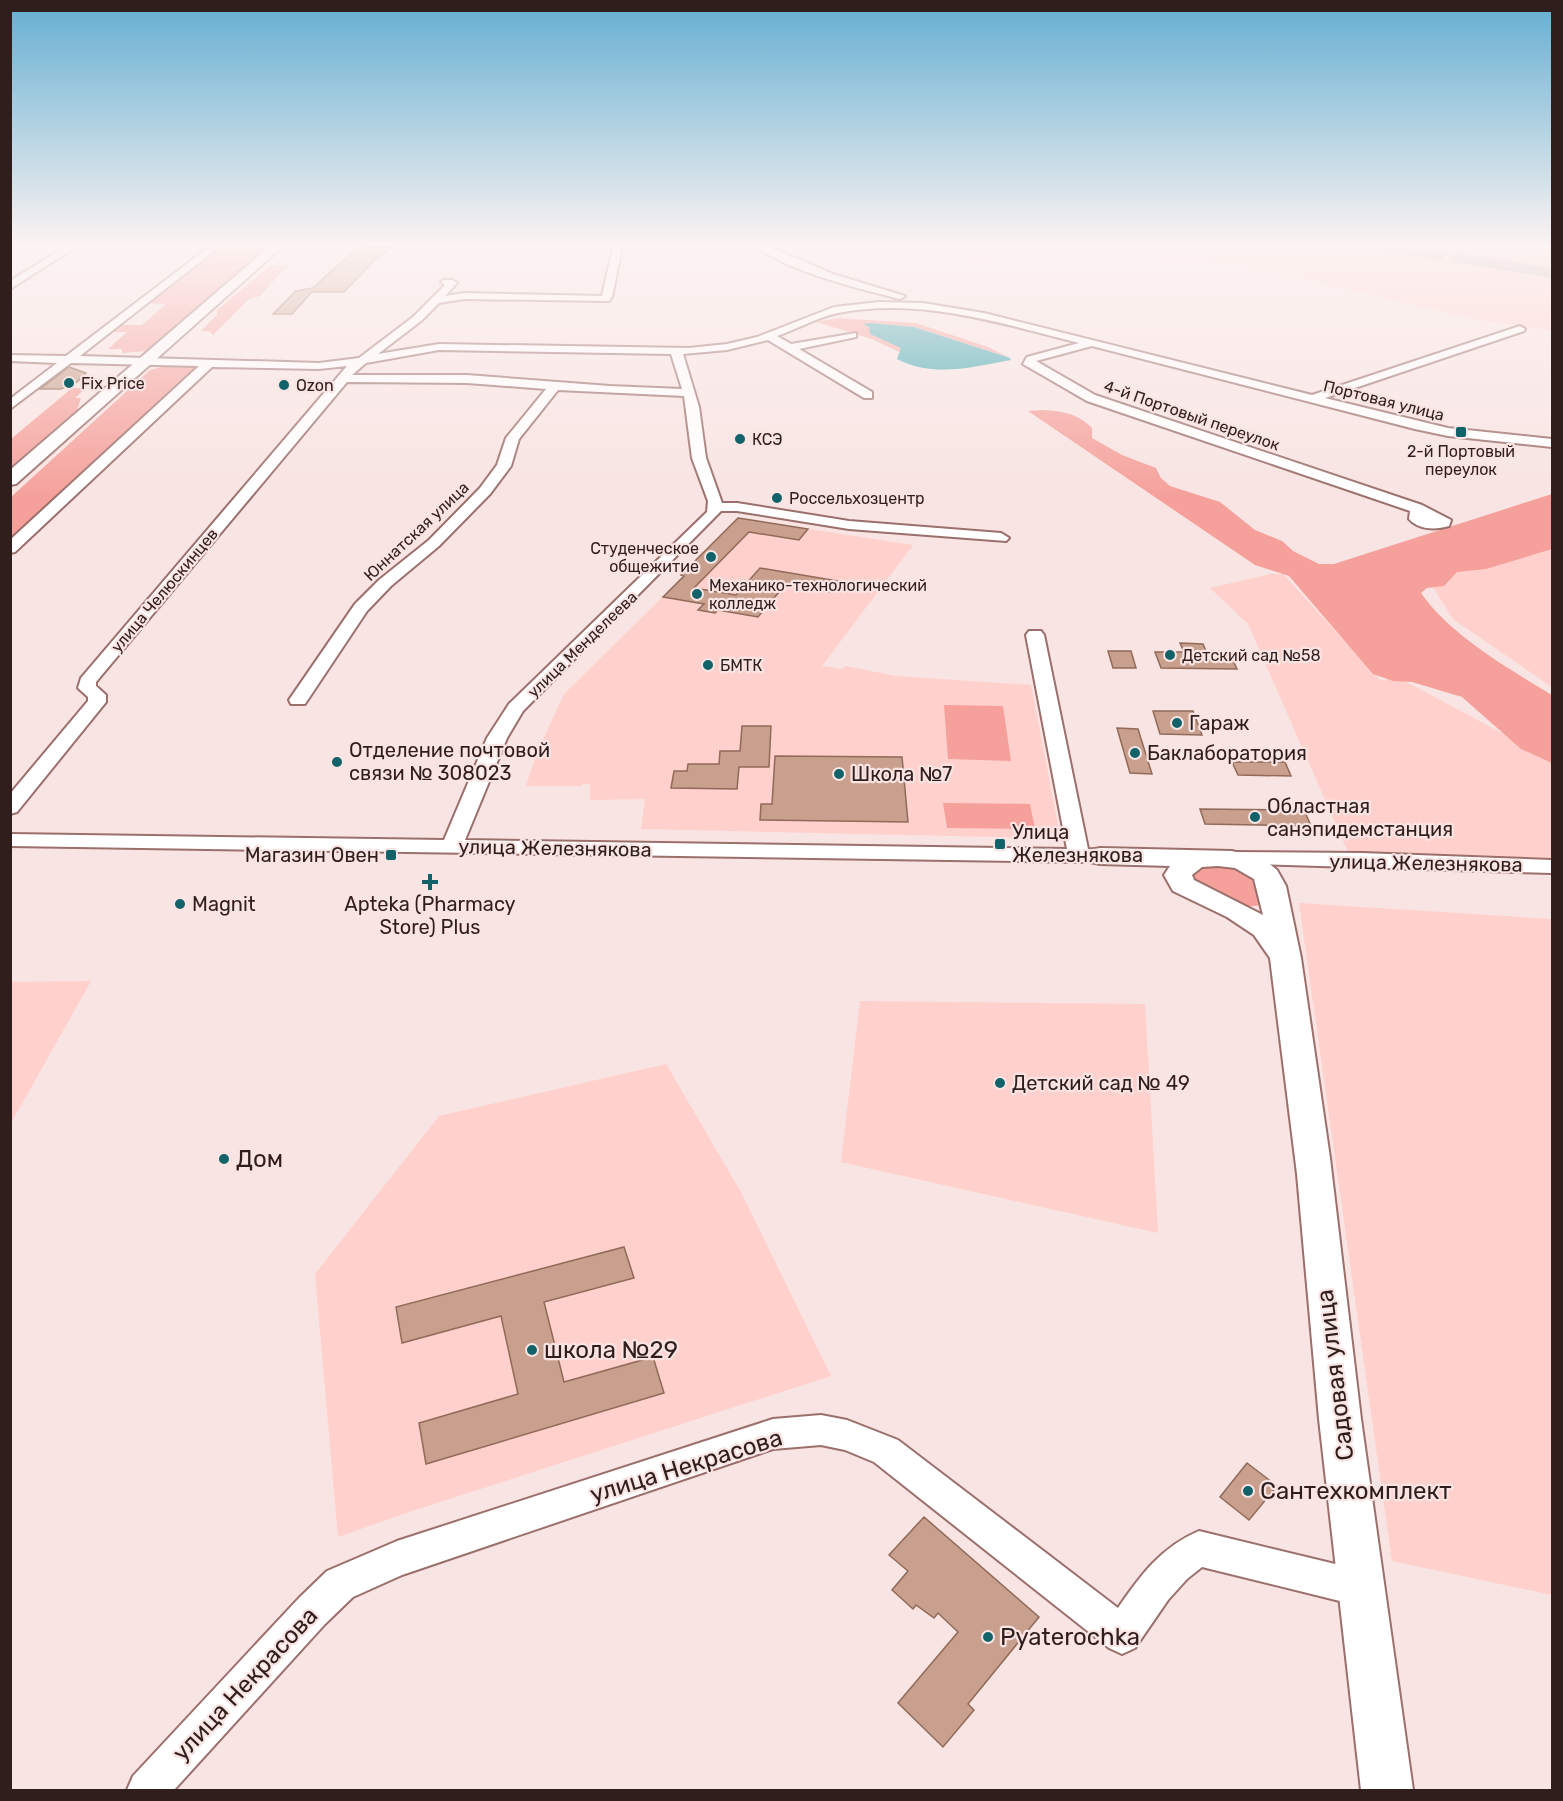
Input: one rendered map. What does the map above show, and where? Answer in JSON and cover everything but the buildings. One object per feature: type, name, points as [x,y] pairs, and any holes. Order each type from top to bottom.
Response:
[{"type":"main road","points":[[10,480],[182,331]]},
{"type":"main road","name":"улица Железнякова","points":[[1089,856],[1215,858]]},
{"type":"main road","name":"улица Железнякова","points":[[1089,856],[1141,867],[1238,911],[1264,928],[1286,958]]},
{"type":"main road","points":[[1183,885],[1178,875],[1180,867],[1188,861],[1215,858],[1248,864],[1263,872],[1273,892],[1269,908],[1260,912],[1238,911]]},
{"type":"main road","name":"Садовая улица","points":[[1273,892],[1286,958],[1318,1205],[1325,1292],[1387,1791]]},
{"type":"street","points":[[10,405],[106,331]]},
{"type":"street","points":[[345,371],[368,358],[402,331]]},
{"type":"street","points":[[392,340],[393,343],[400,345],[676,351],[727,347],[781,331]]},
{"type":"street","name":"Портовая улица","points":[[1045,331],[1448,432],[1550,440]]},
{"type":"street","points":[[1312,399],[1514,331]]},
{"type":"street","points":[[788,348],[852,335]]},
{"type":"street","points":[[769,336],[868,395]]},
{"type":"street","name":"4-й Портовый переулок","points":[[1093,343],[1030,359],[1029,364],[1091,398],[1417,508]]},
{"type":"street","points":[[368,358],[399,352],[459,347]]},
{"type":"street","points":[[382,348],[399,352]]},
{"type":"street","points":[[676,351],[693,407],[699,458],[712,490],[715,507],[737,507],[849,525],[1001,538]]},
{"type":"street","points":[[10,358],[319,366],[345,371],[554,387],[689,393]]},
{"type":"street","points":[[10,549],[209,363]]},
{"type":"street","name":"улица Челюскинцев","points":[[10,808],[98,702],[97,695],[86,685],[90,678],[345,371]]},
{"type":"street","name":"Юннатская улица","points":[[298,700],[361,608],[385,583],[434,543],[485,491],[504,466],[513,438],[554,387]]},
{"type":"street","name":"улица Менделеева","points":[[452,847],[497,738],[516,708],[714,513],[715,507]]},
{"type":"street","points":[[1035,635],[1089,856]]},
{"type":"street","name":"улица Железнякова","points":[[10,840],[1089,856]]},
{"type":"street","name":"улица Железнякова","points":[[1215,858],[1299,861],[1362,859],[1552,867]]},
{"type":"street","name":"улица Железнякова","points":[[1273,892],[1275,872],[1285,865],[1299,861]]},
{"type":"street","name":"улица Некрасова","points":[[147,1791],[312,1611],[340,1584],[397,1559],[773,1434],[821,1430],[847,1435],[886,1451],[1122,1635],[1165,1573],[1179,1560],[1199,1549],[1360,1588]]},
{"type":"shaded area","points":[[169,331],[146,351],[122,353],[122,349],[108,349],[127,332],[108,332]]},
{"type":"shaded area","points":[[846,331],[874,331],[901,348],[901,353],[872,339]]},
{"type":"shaded area","points":[[927,331],[940,331],[988,347],[1010,358]]},
{"type":"shaded area","points":[[169,365],[202,366],[189,380],[180,382],[30,522],[11,547],[11,497],[150,370]]},
{"type":"shaded area","points":[[72,388],[86,388],[75,398],[81,398],[77,410],[11,467],[11,439]]},
{"type":"shaded area","points":[[1028,411],[1063,412],[1081,419],[1092,428],[1092,438],[1122,455],[1156,468],[1161,478],[1170,486],[1220,502],[1255,530],[1282,541],[1293,551],[1319,564],[1334,564],[1552,494],[1552,549],[1486,569],[1457,572],[1444,586],[1427,588],[1421,593],[1433,609],[1464,637],[1552,695],[1552,763],[1521,749],[1462,697],[1412,682],[1393,681],[1373,674],[1289,576],[1255,565]]},
{"type":"shaded area","points":[[738,518],[913,545],[822,666],[842,669],[845,666],[896,676],[1031,685],[1059,830],[1041,838],[641,829],[645,799],[590,800],[590,784],[526,786],[536,755],[564,694],[684,576],[681,575]]},
{"type":"shaded area","points":[[1552,543],[1552,687],[1453,619],[1433,587],[1455,566]]},
{"type":"shaded area","points":[[1271,574],[1283,574],[1380,680],[1401,679],[1552,760],[1552,862],[1532,858],[1348,852],[1248,624],[1210,588]]},
{"type":"shaded area","points":[[944,705],[1003,706],[1011,761],[948,759]]},
{"type":"shaded area","points":[[943,803],[1030,804],[1035,829],[947,828]]},
{"type":"shaded area","points":[[1227,863],[1256,874],[1263,904],[1245,906],[1235,904],[1190,882],[1188,870],[1194,866]]},
{"type":"shaded area","points":[[1299,903],[1552,919],[1552,1595],[1392,1561]]},
{"type":"shaded area","points":[[91,981],[11,1123],[11,982]]},
{"type":"shaded area","name":"Детский сад № 49","points":[[860,1001],[1145,1004],[1158,1233],[841,1162]]},
{"type":"shaded area","points":[[666,1064],[742,1194],[831,1376],[338,1537],[315,1274],[439,1116]]},
{"type":"water","points":[[870,331],[927,331],[1011,360],[953,369],[925,368],[897,359],[901,348],[870,334]]},
{"type":"place","name":"Fix Price","points":[[69,383]]},
{"type":"place","name":"Ozon","points":[[284,385]]},
{"type":"place","name":"2-й Портовый переулок","points":[[1461,432]]},
{"type":"place","name":"КСЭ","points":[[740,439]]},
{"type":"place","name":"Россельхозцентр","points":[[777,498]]},
{"type":"place","name":"Студенческое общежитие","points":[[711,557]]},
{"type":"place","name":"Механико-технологический колледж","points":[[697,594]]},
{"type":"place","name":"Детский сад №58","points":[[1170,655]]},
{"type":"place","name":"БМТК","points":[[708,665]]},
{"type":"place","name":"Гараж","points":[[1177,723]]},
{"type":"place","name":"Баклаборатория","points":[[1135,753]]},
{"type":"place","name":"Отделение почтовой связи № 308023","points":[[337,762]]},
{"type":"place","name":"Школа №7","points":[[839,774]]},
{"type":"place","name":"Областная санэпидемстанция","points":[[1255,817]]},
{"type":"place","name":"Улица Железнякова","points":[[1000,844]]},
{"type":"place","name":"Магазин Овен","points":[[391,855]]},
{"type":"place","name":"Apteka (Pharmacy Store) Plus","points":[[430,882]]},
{"type":"place","name":"Magnit","points":[[180,904]]},
{"type":"place","name":"Детский сад № 49","points":[[1000,1083]]},
{"type":"place","name":"Дом","points":[[224,1159]]},
{"type":"place","name":"школа №29","points":[[532,1350]]},
{"type":"place","name":"Сантехкомплект","points":[[1248,1491]]},
{"type":"place","name":"Pyaterochka","points":[[988,1637]]}]
